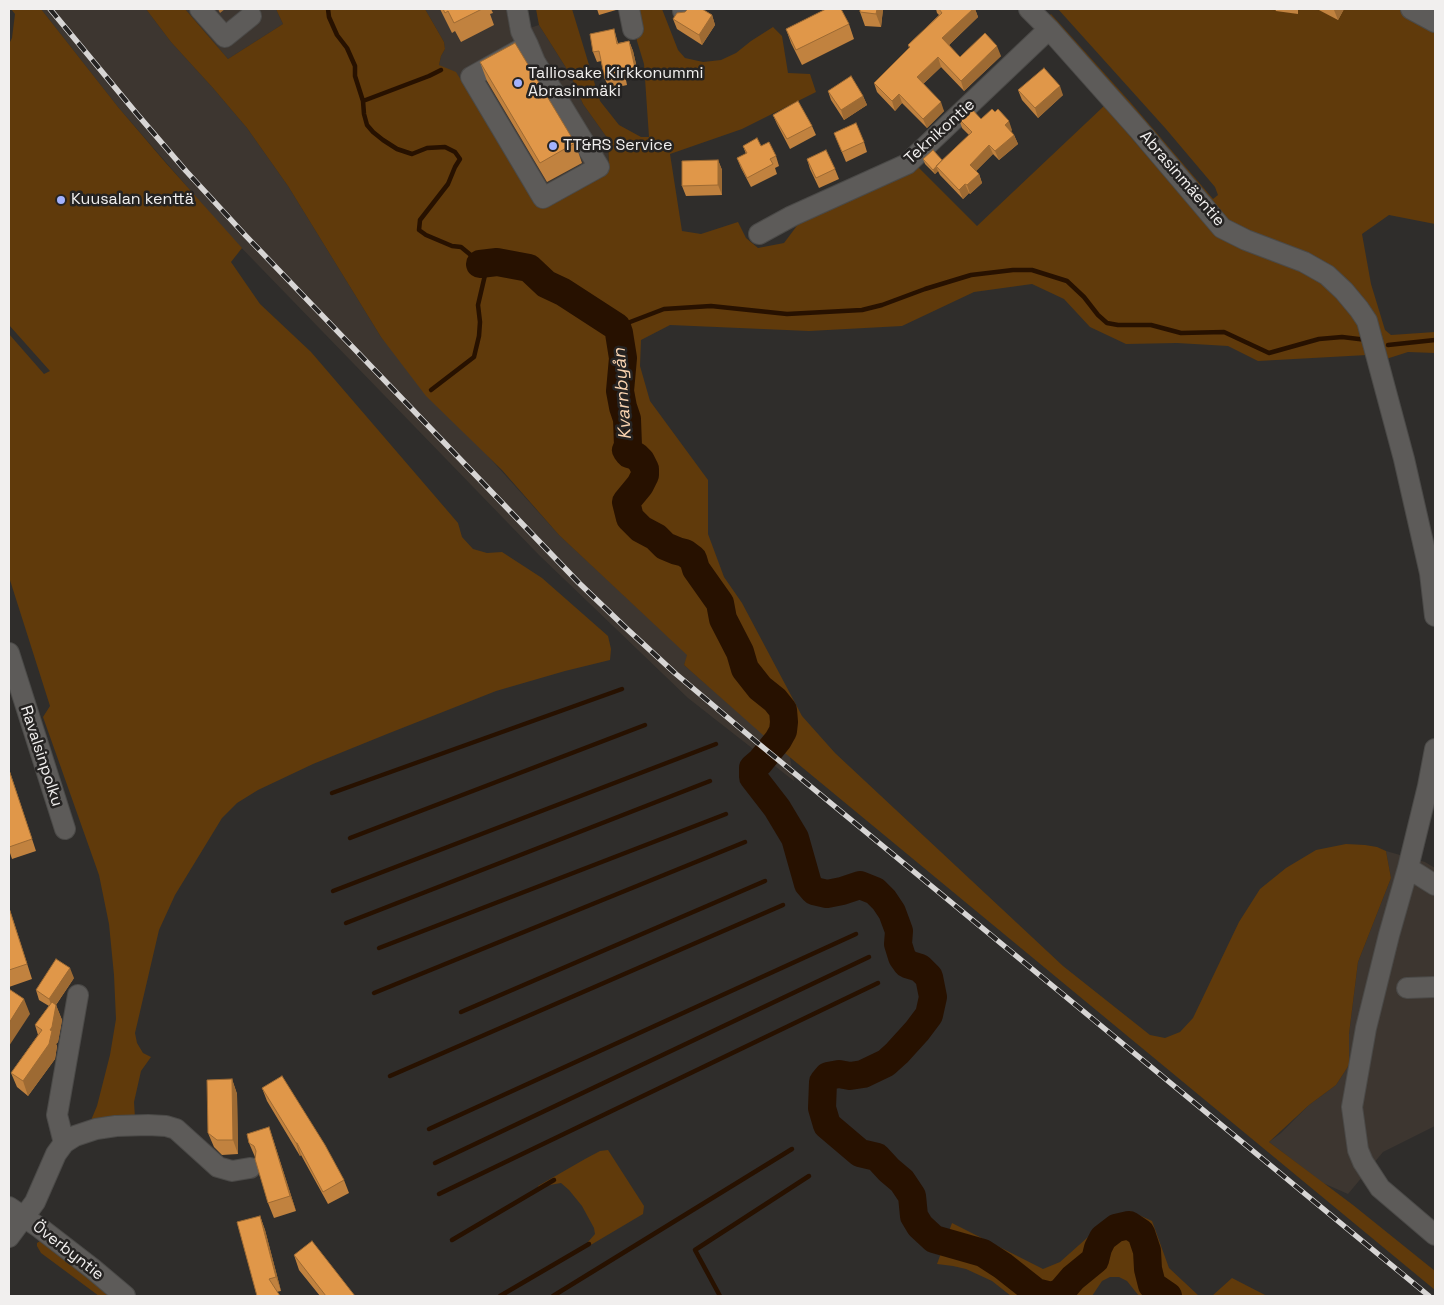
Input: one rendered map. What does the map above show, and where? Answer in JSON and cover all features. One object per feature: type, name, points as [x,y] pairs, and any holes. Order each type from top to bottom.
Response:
[{"type":"street","points":[[200,9],[225,37],[251,16]]},
{"type":"street","points":[[517,9],[524,38],[535,62],[599,167],[543,198],[471,77],[524,38]]},
{"type":"street","points":[[629,9],[633,29]]},
{"type":"street","name":"Abrasinmäentie","points":[[1029,9],[1138,129],[1222,228],[1246,240],[1304,262],[1327,275],[1359,309],[1367,321],[1404,458],[1430,574],[1435,616]]},
{"type":"street","points":[[1412,9],[1435,22]]},
{"type":"street","name":"Teknikontie","points":[[758,234],[792,216],[907,164],[1049,29]]},
{"type":"street","name":"Ravalsinpolku","points":[[9,653],[15,694],[65,829]]},
{"type":"street","points":[[1435,749],[1408,868],[1389,934],[1366,1028],[1352,1107],[1358,1150],[1363,1162],[1380,1188],[1435,1235]]},
{"type":"street","points":[[1408,868],[1435,885]]},
{"type":"street","points":[[1407,988],[1435,988]]},
{"type":"street","points":[[64,1143],[57,1115],[78,995]]},
{"type":"street","points":[[9,1237],[16,1212],[35,1202],[56,1154],[64,1143],[76,1136],[102,1128],[132,1125],[166,1126],[176,1129],[218,1167],[232,1171],[250,1168]]},
{"type":"street","name":"Överbyntie","points":[[16,1212],[93,1269],[125,1296]]},
{"type":"shaded area","points":[[11,9],[41,9],[118,107],[242,248],[231,262],[260,304],[311,352],[458,523],[462,537],[473,549],[487,553],[502,552],[542,578],[608,636],[611,649],[610,660],[496,691],[313,764],[258,790],[237,803],[222,818],[175,895],[159,930],[135,1033],[137,1043],[143,1053],[151,1057],[141,1071],[134,1102],[135,1118],[89,1125],[97,1106],[110,1055],[116,1019],[109,924],[99,875],[43,717],[50,706],[9,577],[9,334],[44,374],[50,371],[9,325],[9,44],[12,38],[15,14]]},
{"type":"shaded area","points":[[41,9],[146,9],[171,42],[247,128],[288,186],[381,337],[559,535],[688,655],[684,665],[790,757],[794,781],[688,698],[539,555],[229,235],[118,107]]},
{"type":"shaded area","points":[[146,9],[185,9],[228,59],[283,24],[276,9],[425,9],[444,42],[445,49],[439,65],[456,72],[538,206],[609,168],[608,139],[583,104],[570,74],[539,25],[536,9],[572,9],[600,101],[619,125],[641,137],[649,137],[644,64],[637,41],[631,9],[662,9],[678,50],[685,58],[703,62],[721,60],[736,53],[773,27],[782,36],[788,73],[810,74],[816,92],[742,129],[670,154],[682,231],[701,234],[738,222],[746,238],[758,248],[784,243],[802,219],[917,166],[977,226],[1104,106],[1196,213],[1208,204],[1048,17],[1051,14],[1131,103],[1213,199],[1218,195],[1215,187],[1166,129],[1058,9],[1435,9],[1435,224],[1389,215],[1362,234],[1371,284],[1385,330],[1391,335],[1435,332],[1435,353],[1408,352],[1383,360],[1367,355],[1258,361],[1228,346],[1177,343],[1126,344],[1090,327],[1064,299],[1032,284],[974,292],[902,326],[809,331],[670,325],[641,340],[640,366],[650,401],[708,480],[708,534],[724,577],[742,603],[802,716],[835,753],[1063,966],[1150,1035],[1165,1038],[1180,1032],[1193,1018],[1239,922],[1260,889],[1286,868],[1316,850],[1346,844],[1377,847],[1386,851],[1391,878],[1358,962],[1349,1034],[1349,1065],[1336,1085],[1309,1105],[1269,1142],[1353,1205],[1435,1271],[1435,1290],[763,735],[684,665],[687,655],[559,535],[502,470],[426,396],[381,337],[288,186],[247,128],[171,42]]},
{"type":"shaded area","points":[[185,9],[276,9],[283,24],[228,59]]},
{"type":"shaded area","points":[[425,9],[506,9],[511,34],[539,25],[570,74],[583,104],[608,139],[609,169],[537,206],[439,65],[445,49],[444,42]]},
{"type":"shaded area","points":[[1386,851],[1425,862],[1435,868],[1435,1126],[1383,1152],[1348,1194],[1323,1183],[1269,1142],[1281,1133],[1309,1105],[1336,1085],[1349,1065],[1349,1034],[1358,962],[1391,878]]},
{"type":"shaded area","points":[[608,1150],[644,1206],[643,1214],[589,1246],[588,1242],[595,1234],[594,1228],[582,1206],[569,1190],[561,1183],[539,1190],[538,1186],[600,1151]]},
{"type":"shaded area","points":[[1130,1211],[1152,1221],[1169,1268],[1199,1296],[1139,1296],[1127,1281],[1119,1277],[1110,1277],[1102,1281],[1092,1296],[1011,1296],[992,1281],[966,1269],[937,1264],[952,1223],[1043,1269],[1060,1262],[1106,1221]]},
{"type":"shaded area","points":[[40,1241],[114,1296],[99,1296],[41,1253],[37,1246],[37,1243]]},
{"type":"shaded area","points":[[1232,1278],[1267,1296],[1212,1296]]},
{"type":"building","points":[[443,9],[482,9],[454,23],[448,11],[445,13]]},
{"type":"building","points":[[688,9],[702,9],[712,15],[699,35],[673,19],[677,13],[685,12]]},
{"type":"building","points":[[826,9],[841,9],[849,24],[796,50],[786,29]]},
{"type":"building","points":[[860,9],[877,9],[876,14],[860,12]]},
{"type":"building","points":[[939,9],[973,9],[942,38],[960,57],[985,33],[997,46],[961,81],[938,57],[917,77],[941,102],[923,119],[899,94],[892,101],[874,83],[910,47],[908,45],[942,13]]},
{"type":"building","points":[[614,29],[617,44],[629,41],[635,68],[623,70],[624,75],[605,79],[599,51],[593,52],[590,34]]},
{"type":"building","points":[[515,43],[575,143],[540,163],[480,62]]},
{"type":"building","points":[[1044,68],[1060,86],[1035,108],[1018,90]]},
{"type":"building","points":[[851,76],[863,96],[841,110],[828,91]]},
{"type":"building","points":[[798,101],[812,126],[787,139],[773,115]]},
{"type":"building","points":[[971,108],[981,119],[992,109],[995,112],[998,109],[1009,121],[1005,125],[1014,135],[995,151],[989,145],[970,165],[979,174],[959,190],[936,166],[972,132],[959,119]]},
{"type":"building","points":[[856,123],[864,142],[842,152],[834,133]]},
{"type":"building","points":[[757,138],[761,146],[769,142],[776,156],[770,159],[773,164],[747,178],[737,158],[747,153],[743,146]]},
{"type":"building","points":[[826,150],[835,169],[816,178],[807,159]]},
{"type":"building","points":[[933,150],[942,160],[933,170],[923,159]]},
{"type":"building","points":[[718,160],[718,185],[682,186],[682,161]]},
{"type":"building","points":[[9,770],[32,839],[9,847]]},
{"type":"building","points":[[9,908],[27,964],[9,970]]},
{"type":"building","points":[[56,959],[70,968],[49,999],[36,990]]},
{"type":"building","points":[[9,989],[24,999],[9,1023]]},
{"type":"building","points":[[52,1002],[56,1005],[49,1044],[23,1081],[11,1073],[42,1030],[35,1025]]},
{"type":"building","points":[[282,1076],[325,1145],[344,1180],[323,1192],[297,1143],[262,1088]]},
{"type":"building","points":[[232,1079],[233,1140],[217,1140],[208,1133],[207,1080]]},
{"type":"building","points":[[269,1127],[290,1196],[268,1203],[255,1159],[256,1151],[254,1146],[249,1143],[247,1134]]},
{"type":"building","points":[[260,1216],[276,1277],[269,1279],[280,1296],[257,1296],[237,1222]]},
{"type":"building","points":[[312,1241],[355,1296],[326,1296],[294,1255]]},
{"type":"waterway","points":[[328,9],[329,17],[337,35],[347,48],[355,66],[355,76],[363,101],[364,114],[367,125],[373,132],[397,149],[412,154],[427,148],[445,147],[455,152],[460,159],[448,184],[420,220],[419,230],[452,246],[461,247],[480,264],[485,275],[478,305],[479,336],[474,357],[431,390]]},
{"type":"waterway","points":[[363,101],[441,70]]},
{"type":"waterway","name":"Kvarnbyån","points":[[480,264],[497,262],[529,268],[546,284],[563,292],[617,327],[623,358],[620,391],[627,419],[628,446],[626,450],[629,454],[636,456],[645,469],[645,475],[640,485],[626,502],[630,518],[641,529],[656,537],[665,546],[685,553],[693,559],[696,569],[720,603],[723,619],[740,652],[745,669],[760,688],[775,700],[783,710],[783,731],[778,740],[753,768],[753,777],[777,808],[795,838],[808,884],[814,891],[827,894],[860,885],[875,891],[892,912],[899,931],[898,944],[902,957],[907,964],[920,968],[929,977],[933,997],[929,1015],[897,1053],[886,1063],[863,1074],[828,1076],[823,1082],[822,1108],[827,1125],[860,1153],[877,1157],[902,1181],[912,1196],[914,1216],[920,1226],[934,1239],[983,1253],[1036,1292],[1052,1296],[1061,1292],[1073,1278],[1095,1260],[1103,1238],[1116,1228],[1129,1225],[1141,1233],[1147,1251],[1148,1269],[1152,1285],[1168,1296]]},
{"type":"waterway","points":[[617,327],[664,309],[711,306],[787,314],[862,310],[971,275],[1013,270],[1032,270],[1067,281],[1107,323],[1151,325],[1181,333],[1224,332],[1269,353],[1319,339],[1342,337],[1367,340]]},
{"type":"waterway","points":[[1388,345],[1435,340]]},
{"type":"waterway","points":[[332,793],[622,689]]},
{"type":"waterway","points":[[350,838],[645,725]]},
{"type":"waterway","points":[[333,891],[716,744]]},
{"type":"waterway","points":[[346,923],[710,781]]},
{"type":"waterway","points":[[379,948],[726,814]]},
{"type":"waterway","points":[[374,993],[745,842]]},
{"type":"waterway","points":[[461,1012],[765,881]]},
{"type":"waterway","points":[[390,1076],[783,905]]},
{"type":"waterway","points":[[429,1129],[856,934]]},
{"type":"waterway","points":[[435,1163],[869,957]]},
{"type":"waterway","points":[[439,1194],[878,983]]},
{"type":"waterway","points":[[553,1296],[792,1149]]},
{"type":"waterway","points":[[720,1296],[695,1250],[809,1176]]},
{"type":"waterway","points":[[452,1240],[554,1180]]},
{"type":"waterway","points":[[500,1296],[589,1244]]},
{"type":"railway","points":[[50,9],[186,171],[245,235],[579,583],[627,629],[676,674],[759,744],[1429,1296]]},
{"type":"place","name":"Talliosake Kirkkonummi Abrasinmäki","points":[[518,83]]},
{"type":"place","name":"TT&RS Service","points":[[553,146]]},
{"type":"place","name":"Kuusalan kenttä","points":[[61,200]]}]
